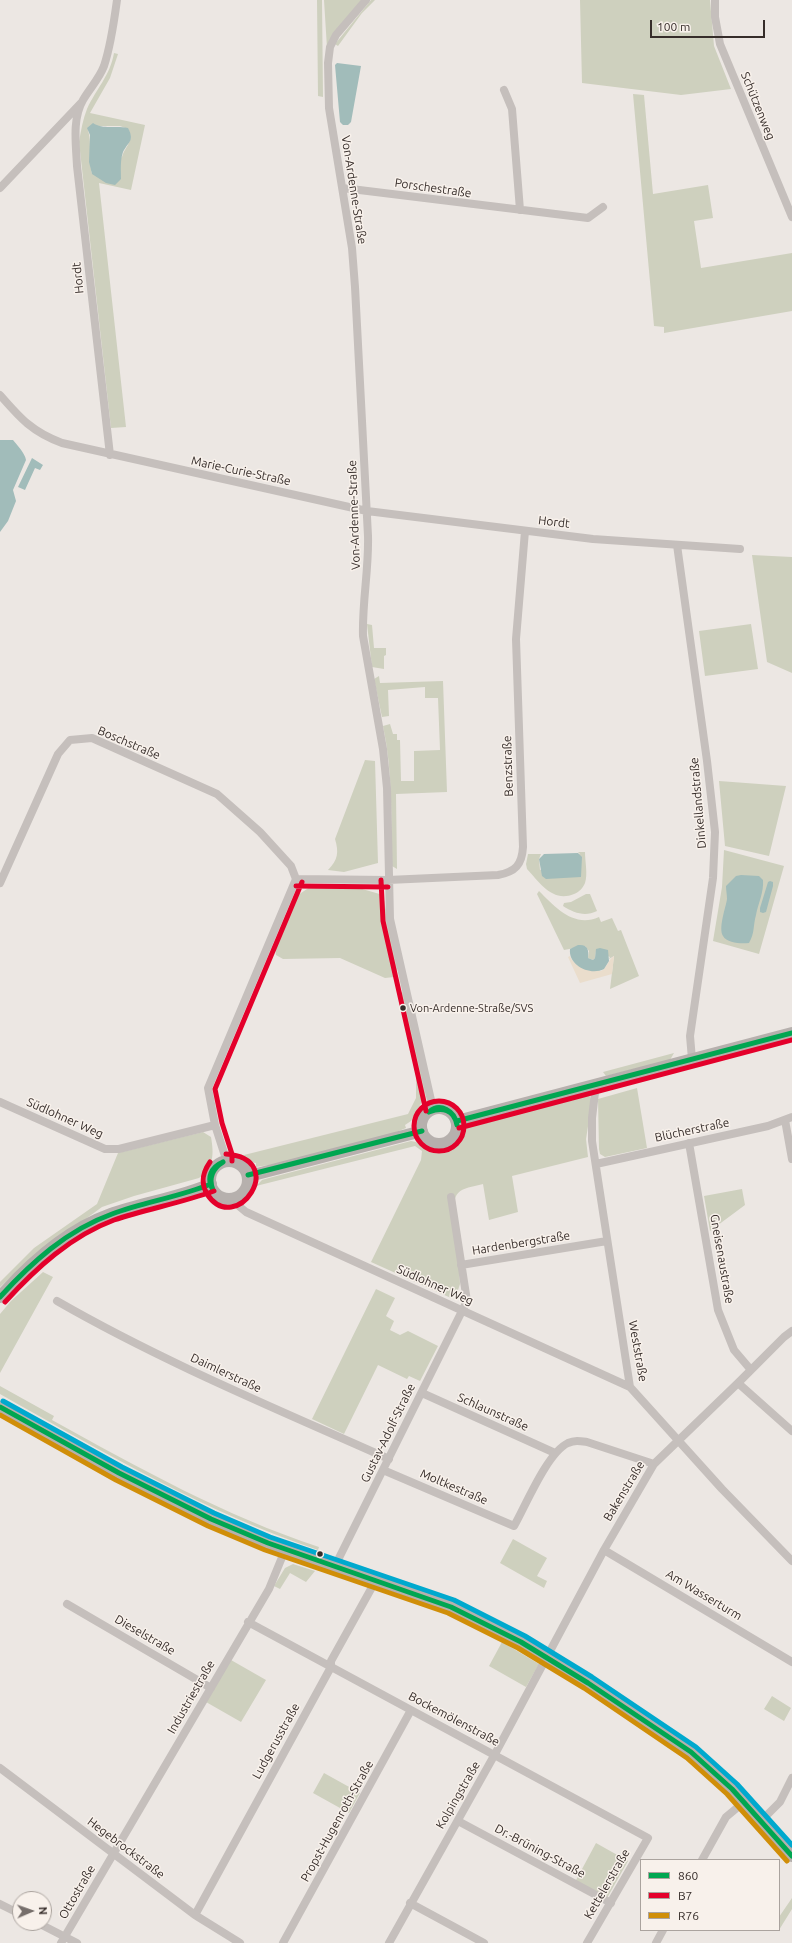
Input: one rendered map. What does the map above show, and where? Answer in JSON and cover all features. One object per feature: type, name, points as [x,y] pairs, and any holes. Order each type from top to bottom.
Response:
[{"type":"street","name":"Hordt","points":[[0,188],[84,99],[98,80],[108,54],[117,0]]},
{"type":"street","name":"Von-Ardenne-Straße","points":[[366,0],[336,36],[330,50],[328,63],[329,108],[352,248],[355,287],[369,559],[363,618],[363,636],[383,749],[386,788],[390,919],[433,1109]]},
{"type":"street","name":"Schützenweg","points":[[714,0],[715,17],[720,44],[751,122],[792,217]]},
{"type":"street","points":[[504,90],[512,109],[520,210]]},
{"type":"street","name":"Hordt","points":[[84,99],[76,124],[77,166],[110,455]]},
{"type":"street","name":"Porschestraße","points":[[343,188],[588,218],[603,208]]},
{"type":"street","name":"Marie-Curie-Straße","points":[[0,395],[19,418],[41,435],[76,447],[367,511]]},
{"type":"street","name":"Hordt","points":[[367,511],[593,539],[677,546],[740,549]]},
{"type":"street","name":"Benzstraße","points":[[388,880],[498,875],[515,870],[520,863],[523,847],[516,640],[526,531]]},
{"type":"street","name":"Dinkellandstraße","points":[[677,546],[707,761],[715,832],[713,878],[690,1036],[692,1059]]},
{"type":"street","name":"Boschstraße","points":[[0,883],[58,754],[70,740],[92,738],[217,794],[260,832],[291,866],[296,879]]},
{"type":"street","points":[[225,1161],[225,1156],[215,1125],[208,1088],[296,879],[388,880]]},
{"type":"street","points":[[457,1121],[792,1034]]},
{"type":"street","name":"Weststraße","points":[[596,1084],[592,1118],[596,1164],[630,1387],[722,1489],[792,1561]]},
{"type":"street","name":"Südlohner Weg","points":[[0,1102],[105,1149],[119,1149],[215,1125]]},
{"type":"street","points":[[445,1108],[457,1121],[456,1132],[449,1141],[444,1144],[433,1143],[424,1136],[422,1131],[422,1120],[428,1112],[433,1109],[445,1108]]},
{"type":"street","points":[[788,1119],[792,1159]]},
{"type":"street","name":"Blücherstraße","points":[[596,1164],[768,1126],[788,1119]]},
{"type":"street","points":[[248,1175],[257,1174],[422,1131]]},
{"type":"street","name":"Gneisenaustraße","points":[[689,1143],[718,1310],[734,1350],[751,1370]]},
{"type":"street","points":[[225,1161],[239,1163],[245,1168],[248,1175],[246,1189],[242,1194],[235,1198],[229,1199],[219,1196],[213,1190],[211,1184],[211,1172],[215,1167],[225,1161]]},
{"type":"street","points":[[0,1296],[10,1285],[48,1252],[73,1234],[92,1223],[110,1214],[211,1184]]},
{"type":"street","points":[[451,1197],[461,1265]]},
{"type":"street","name":"Südlohner Weg","points":[[235,1198],[246,1212],[630,1387]]},
{"type":"street","name":"Hardenbergstraße","points":[[462,1311],[466,1301],[461,1265],[608,1241]]},
{"type":"street","name":"Daimlerstraße","points":[[57,1301],[88,1319],[162,1357],[389,1459]]},
{"type":"street","name":"Gustav-Adolf-Straße","points":[[335,1566],[462,1311]]},
{"type":"street","name":"Bakenstraße","points":[[547,1657],[604,1550],[654,1464],[784,1337],[792,1331]]},
{"type":"street","points":[[738,1383],[792,1431]]},
{"type":"street","name":"Schlaunstraße","points":[[422,1393],[555,1453]]},
{"type":"street","points":[[0,1407],[179,1504],[244,1534],[285,1550],[424,1596],[474,1617],[514,1637],[683,1746],[721,1778],[792,1856]]},
{"type":"street","points":[[555,1453],[568,1443],[577,1440],[654,1464]]},
{"type":"street","name":"Moltkestraße","points":[[383,1470],[514,1526],[555,1453]]},
{"type":"street","name":"Industriestraße","points":[[114,1853],[268,1589],[285,1550]]},
{"type":"street","name":"Am Wasserturm","points":[[604,1550],[792,1662]]},
{"type":"street","name":"Ludgerusstraße","points":[[195,1915],[331,1667],[331,1661],[376,1580]]},
{"type":"street","name":"Dieselstraße","points":[[67,1604],[211,1688]]},
{"type":"street","name":"Bockemölenstraße","points":[[248,1622],[495,1754],[648,1838]]},
{"type":"street","name":"Kolpingstraße","points":[[389,1943],[410,1903],[495,1754],[547,1657]]},
{"type":"street","name":"Propst-Hugenroth-Straße","points":[[283,1943],[411,1710]]},
{"type":"street","name":"Hegebrockstraße","points":[[0,1768],[195,1915],[240,1943]]},
{"type":"street","points":[[761,1821],[780,1802],[792,1778]]},
{"type":"street","points":[[703,1859],[726,1817],[744,1802]]},
{"type":"street","name":"Dr.-Brüning-Straße","points":[[458,1820],[610,1903]]},
{"type":"street","name":"Kettelerstraße","points":[[587,1943],[648,1838]]},
{"type":"street","name":"Ottostraße","points":[[63,1940],[114,1853]]},
{"type":"street","points":[[410,1903],[484,1943]]},
{"type":"street","points":[[0,1904],[12,1910]]},
{"type":"street","points":[[50,1931],[63,1940],[77,1943]]},
{"type":"street","points":[[656,1943],[662,1931]]},
{"type":"green space","points":[[317,0],[322,0],[323,97],[318,96]]},
{"type":"green space","points":[[324,0],[362,0],[327,48]]},
{"type":"green space","points":[[371,0],[375,0],[362,13],[338,46],[335,44]]},
{"type":"green space","points":[[580,0],[710,0],[714,46],[731,89],[681,95],[582,83]]},
{"type":"green space","points":[[114,53],[118,54],[110,78],[90,113],[145,125],[131,190],[99,183],[126,427],[111,428],[79,142],[87,109],[106,76]],"holes":[[[98,126],[120,126],[128,129],[130,133],[130,140],[122,157],[92,174],[88,130]]]},
{"type":"green space","points":[[633,94],[644,95],[653,194],[708,185],[713,218],[694,221],[701,268],[792,253],[792,311],[664,333],[664,327],[654,326]]},
{"type":"green space","points":[[752,555],[792,557],[792,673],[767,662]]},
{"type":"green space","points":[[367,624],[372,625],[374,648],[386,648],[386,655],[384,656],[384,669],[372,667]]},
{"type":"green space","points":[[751,624],[758,669],[705,676],[699,631]]},
{"type":"green space","points":[[379,676],[380,683],[443,681],[447,792],[396,794],[397,869],[392,866],[390,778],[383,726],[390,724],[393,734],[397,734],[397,740],[400,740],[401,781],[414,781],[414,751],[440,750],[438,698],[425,698],[425,687],[388,690],[389,716],[382,717],[374,679]]},
{"type":"green space","points":[[365,760],[375,761],[378,863],[344,872],[328,870],[336,859],[337,848],[335,839]]},
{"type":"green space","points":[[719,781],[786,786],[769,856],[725,846]]},
{"type":"green space","points":[[724,850],[784,866],[759,954],[713,941],[722,887]]},
{"type":"green space","points":[[578,852],[585,852],[586,876],[583,887],[574,894],[560,896],[553,894],[527,869],[526,864],[528,854],[541,854],[539,859],[540,870],[580,854]]},
{"type":"green space","points":[[345,884],[383,895],[397,965],[397,971],[394,977],[385,978],[340,958],[283,959],[276,955],[275,947],[298,895],[313,885]]},
{"type":"green space","points":[[539,891],[559,910],[574,918],[590,920],[599,917],[601,922],[612,918],[618,931],[621,930],[639,976],[610,989],[614,956],[609,959],[610,957],[596,951],[595,958],[593,960],[588,958],[589,951],[585,946],[564,950],[537,894]]},
{"type":"green space","points":[[586,894],[590,894],[597,911],[584,914],[571,911],[563,906],[564,903],[571,902]]},
{"type":"green space","points":[[397,990],[404,993],[426,1099],[423,1100],[411,1121],[405,1125],[406,1128],[394,1133],[275,1164],[256,1167],[256,1163],[249,1162],[240,1156],[408,1114],[416,1098],[416,1076]]},
{"type":"green space","points":[[674,1053],[670,1060],[606,1076],[603,1072]]},
{"type":"green space","points":[[637,1088],[647,1148],[605,1157],[600,1154],[599,1149],[598,1099]]},
{"type":"green space","points":[[589,1095],[592,1101],[586,1139],[588,1157],[512,1176],[518,1212],[489,1220],[483,1184],[466,1188],[459,1192],[455,1199],[460,1284],[457,1293],[451,1298],[371,1262],[421,1160],[422,1151],[415,1146],[256,1186],[262,1180],[411,1141],[438,1151],[443,1151],[449,1149],[455,1144],[463,1131],[467,1128]]},
{"type":"green space","points":[[203,1132],[211,1137],[212,1160],[208,1169],[199,1178],[134,1196],[102,1207],[27,1262],[0,1287],[0,1282],[34,1248],[97,1204],[118,1153]]},
{"type":"green space","points":[[742,1189],[745,1205],[710,1231],[704,1196]]},
{"type":"green space","points":[[43,1272],[53,1277],[0,1373],[0,1314],[11,1301]]},
{"type":"green space","points":[[376,1289],[395,1298],[386,1316],[394,1321],[390,1330],[400,1335],[408,1331],[438,1346],[420,1381],[409,1376],[407,1379],[378,1365],[344,1434],[312,1419]]},
{"type":"green space","points":[[0,1386],[54,1416],[52,1420],[117,1456],[216,1506],[284,1535],[319,1547],[318,1550],[235,1518],[155,1480],[0,1394]]},
{"type":"green space","points":[[513,1539],[547,1558],[537,1576],[547,1581],[544,1588],[500,1563]]},
{"type":"green space","points":[[293,1564],[315,1571],[306,1582],[290,1573],[280,1589],[274,1586],[285,1568]]},
{"type":"green space","points":[[502,1642],[539,1664],[526,1687],[489,1666]]},
{"type":"green space","points":[[231,1660],[266,1680],[241,1722],[206,1702]]},
{"type":"green space","points":[[772,1696],[791,1708],[784,1721],[764,1709]]},
{"type":"green space","points":[[324,1773],[360,1793],[349,1813],[313,1793]]},
{"type":"green space","points":[[596,1843],[628,1861],[607,1898],[575,1882]]},
{"type":"green space","points":[[792,1898],[792,1909],[780,1928],[780,1916]]},
{"type":"sand","points":[[570,956],[575,963],[587,969],[601,971],[614,956],[612,974],[580,983],[568,957]]},
{"type":"water","points":[[337,63],[361,66],[351,122],[348,125],[343,125],[340,122],[335,65]]},
{"type":"water","points":[[93,123],[105,127],[128,128],[130,132],[131,139],[122,155],[121,179],[115,185],[106,183],[92,174],[89,162],[90,135],[87,128]]},
{"type":"water","points":[[0,440],[13,440],[23,452],[26,460],[13,490],[16,501],[8,521],[0,532]]},
{"type":"water","points":[[32,458],[43,465],[40,470],[35,468],[25,490],[18,487]]},
{"type":"water","points":[[578,853],[582,857],[581,877],[546,879],[542,876],[539,859],[544,854]]},
{"type":"water","points":[[736,876],[759,876],[763,880],[762,893],[749,943],[731,942],[723,936],[721,928],[727,899],[726,886]]},
{"type":"water","points":[[768,882],[773,882],[773,886],[766,912],[763,913],[760,912],[760,908]]},
{"type":"water","points":[[578,945],[584,945],[587,948],[588,958],[593,960],[595,958],[596,949],[600,948],[608,950],[609,961],[604,969],[593,971],[576,965],[570,955],[570,949]]},
{"type":"transit line","name":"B7","points":[[381,880],[383,921],[426,1111]]},
{"type":"transit line","name":"B7","points":[[232,1161],[232,1154],[222,1123],[215,1089],[302,882]]},
{"type":"transit line","name":"B7","points":[[296,886],[388,887]]},
{"type":"transit line","name":"860","points":[[457,1121],[792,1033]]},
{"type":"transit line","name":"B7","points":[[459,1128],[792,1040]]},
{"type":"transit line","name":"B7","points":[[434,1101],[444,1101],[457,1108],[464,1121],[464,1126],[464,1131],[457,1144],[444,1151],[434,1151],[425,1147],[418,1140],[414,1131],[414,1121],[418,1112],[425,1105],[434,1101]]},
{"type":"transit line","name":"860","points":[[429,1112],[433,1109],[442,1108],[450,1112],[456,1120],[457,1125]]},
{"type":"transit line","name":"860","points":[[429,1112],[434,1110],[447,1111],[453,1116],[457,1125]]},
{"type":"transit line","name":"860","points":[[248,1175],[422,1131]]},
{"type":"transit line","name":"B7","points":[[210,1162],[203,1177],[207,1194],[219,1205],[231,1207],[243,1202],[251,1192],[256,1180],[254,1169],[245,1159],[226,1154]]},
{"type":"transit line","name":"860","points":[[213,1190],[210,1181],[211,1173],[215,1167],[223,1162]]},
{"type":"transit line","name":"860","points":[[213,1190],[211,1181],[212,1174],[219,1164],[223,1162]]},
{"type":"transit line","name":"860","points":[[0,1297],[37,1260],[65,1238],[80,1229],[112,1214],[199,1189],[211,1184]]},
{"type":"transit line","name":"B7","points":[[5,1302],[29,1277],[55,1254],[83,1235],[98,1227],[126,1216],[214,1191]]},
{"type":"transit line","points":[[3,1401],[122,1467],[214,1513],[270,1537],[454,1600],[525,1636],[592,1677],[696,1747],[737,1784],[792,1845]]},
{"type":"transit line","name":"860","points":[[0,1407],[119,1473],[211,1519],[268,1543],[451,1607],[521,1642],[588,1683],[691,1752],[732,1789],[792,1856]]},
{"type":"transit line","name":"R76","points":[[0,1415],[116,1480],[208,1526],[265,1550],[448,1613],[518,1648],[584,1688],[687,1758],[727,1794],[787,1861]]},
{"type":"place","name":"Von-Ardenne-Straße/SVS","points":[[403,1008]]}]
